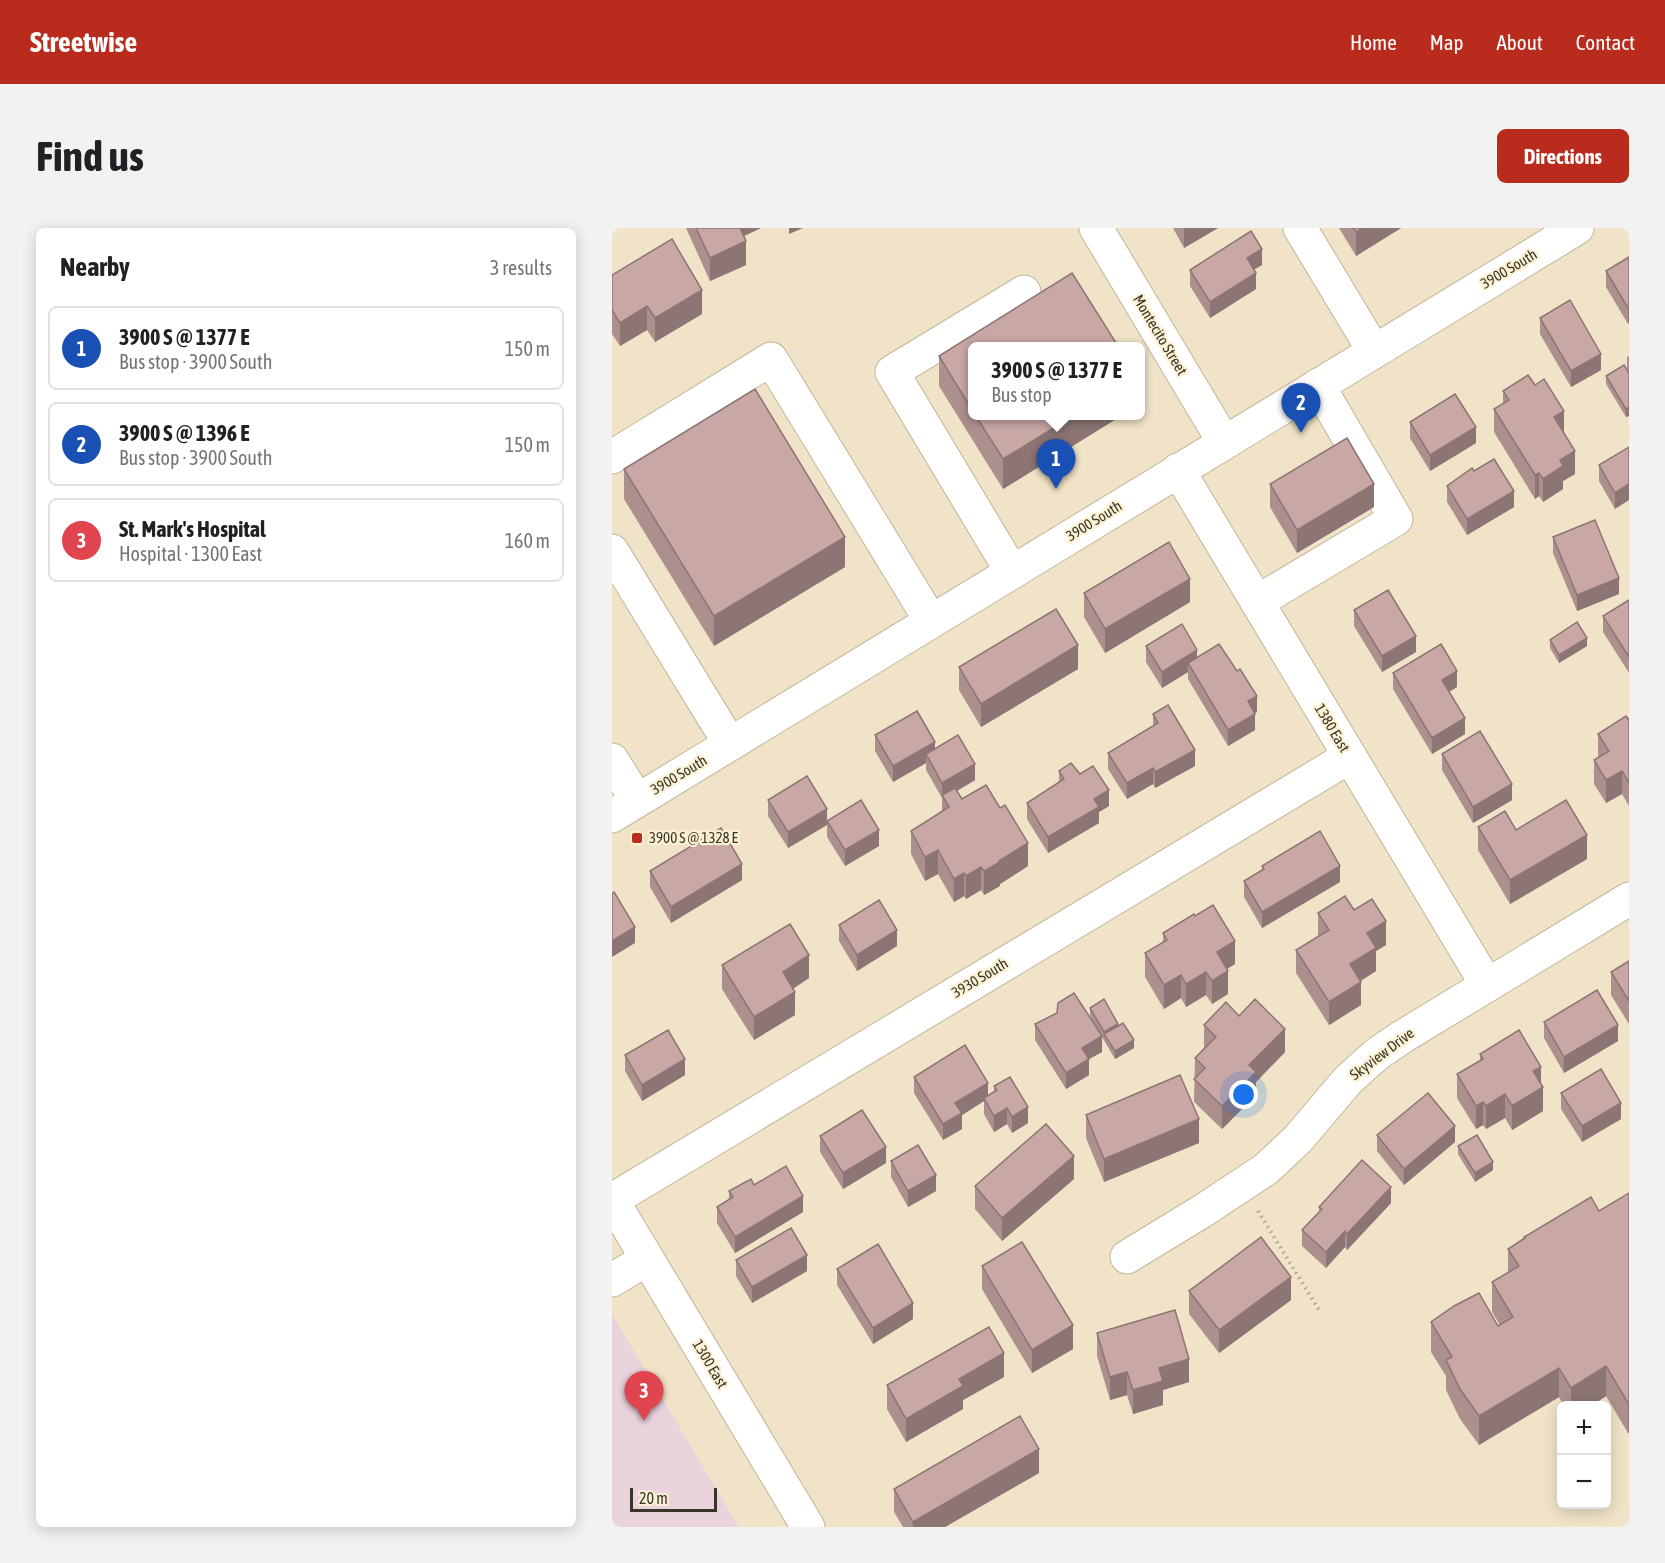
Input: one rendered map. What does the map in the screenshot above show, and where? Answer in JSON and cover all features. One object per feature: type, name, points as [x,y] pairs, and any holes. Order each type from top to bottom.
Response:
[{"type":"street","name":"Montecito Street","points":[[1096,228],[1224,442]]},
{"type":"street","points":[[1300,228],[1374,351]]},
{"type":"street","name":"3900 South","points":[[625,808],[1577,228]]},
{"type":"street","points":[[1012,572],[892,372],[1024,292]]},
{"type":"street","points":[[612,457],[771,359],[931,621]]},
{"type":"street","points":[[1257,602],[1396,519],[1318,385]]},
{"type":"street","name":"1380 East","points":[[1178,470],[1486,985]]},
{"type":"street","points":[[612,551],[730,744]]},
{"type":"street","name":"3930 South","points":[[612,1200],[1349,756]]},
{"type":"street","points":[[612,760],[625,808]]},
{"type":"street","name":"Skyview Drive","points":[[1127,1257],[1266,1169],[1298,1139],[1348,1080],[1377,1054],[1629,899]]},
{"type":"street","name":"1300 East","points":[[612,1200],[808,1527]]},
{"type":"street","points":[[612,1280],[647,1259]]},
{"type":"path","points":[[1242,1185],[1319,1310]]},
{"type":"shaded area","points":[[612,1314],[739,1527],[612,1527]]},
{"type":"building","points":[[696,228],[740,228],[746,241],[710,258]]},
{"type":"building","points":[[1251,231],[1262,249],[1247,258],[1256,273],[1210,302],[1190,270]]},
{"type":"building","points":[[672,239],[702,290],[655,318],[647,306],[620,323],[612,310],[612,275]]},
{"type":"building","points":[[1629,257],[1629,307],[1628,308],[1606,271]]},
{"type":"building","points":[[1072,273],[1115,342],[968,342],[968,403],[939,356]]},
{"type":"building","points":[[1570,300],[1601,354],[1571,371],[1540,318]]},
{"type":"building","points":[[1624,365],[1629,373],[1629,407],[1626,409],[1606,376]]},
{"type":"building","points":[[1528,375],[1535,385],[1544,379],[1564,411],[1554,417],[1575,451],[1560,460],[1563,466],[1543,479],[1539,473],[1535,475],[1494,409],[1509,400],[1503,391]]},
{"type":"building","points":[[755,389],[845,537],[714,616],[624,469]]},
{"type":"building","points":[[1455,394],[1476,427],[1430,455],[1410,422]]},
{"type":"building","points":[[979,420],[1066,420],[1003,459]]},
{"type":"building","points":[[1347,438],[1374,484],[1297,530],[1270,484]]},
{"type":"building","points":[[1629,447],[1629,484],[1615,493],[1599,465]]},
{"type":"building","points":[[1494,459],[1514,491],[1467,519],[1447,486],[1472,468],[1474,471]]},
{"type":"building","points":[[1595,520],[1619,578],[1577,595],[1553,537]]},
{"type":"building","points":[[1169,542],[1190,579],[1105,629],[1084,593]]},
{"type":"building","points":[[1388,590],[1416,636],[1382,656],[1354,610]]},
{"type":"building","points":[[1629,600],[1629,657],[1603,616]]},
{"type":"building","points":[[1056,609],[1078,645],[981,704],[959,667]]},
{"type":"building","points":[[1577,622],[1587,638],[1559,655],[1550,640]]},
{"type":"building","points":[[1182,624],[1197,650],[1162,672],[1146,646]]},
{"type":"building","points":[[1219,644],[1237,671],[1240,669],[1257,696],[1248,701],[1255,714],[1228,730],[1188,663]]},
{"type":"building","points":[[1441,644],[1457,671],[1442,680],[1465,718],[1432,738],[1393,673]]},
{"type":"building","points":[[1168,705],[1195,750],[1155,772],[1153,768],[1127,783],[1108,753],[1158,723],[1153,714]]},
{"type":"building","points":[[917,711],[935,742],[893,766],[875,735]]},
{"type":"building","points":[[1626,716],[1629,718],[1629,783],[1622,771],[1606,780],[1594,760],[1609,751],[1598,734]]},
{"type":"building","points":[[1480,731],[1512,784],[1473,807],[1442,754]]},
{"type":"building","points":[[958,735],[975,764],[942,783],[926,754]]},
{"type":"building","points":[[1071,763],[1080,774],[1093,766],[1109,790],[1094,799],[1099,807],[1048,837],[1027,803],[1064,779],[1059,771]]},
{"type":"building","points":[[807,776],[827,809],[788,832],[768,800]]},
{"type":"building","points":[[986,785],[1000,808],[1005,805],[1028,843],[984,871],[981,867],[966,876],[964,873],[954,879],[938,850],[925,857],[911,831],[949,807],[942,795],[955,788],[962,799]]},
{"type":"building","points":[[861,800],[879,830],[845,850],[827,821]]},
{"type":"building","points":[[1566,800],[1587,835],[1510,880],[1478,827],[1505,811],[1516,830]]},
{"type":"building","points":[[721,828],[742,864],[671,907],[650,871]]},
{"type":"building","points":[[1320,831],[1340,866],[1262,912],[1244,881],[1264,869],[1262,866]]},
{"type":"building","points":[[614,892],[635,927],[612,941],[612,894]]},
{"type":"building","points":[[1345,896],[1354,910],[1372,899],[1386,921],[1367,933],[1376,948],[1350,964],[1361,982],[1329,1002],[1296,950],[1329,930],[1318,913]]},
{"type":"building","points":[[879,900],[897,930],[857,955],[839,925]]},
{"type":"building","points":[[1213,905],[1235,941],[1217,952],[1228,971],[1212,981],[1206,972],[1186,984],[1181,975],[1164,985],[1145,953],[1167,940],[1163,933]]},
{"type":"building","points":[[790,924],[809,955],[783,972],[795,992],[754,1017],[722,965]]},
{"type":"building","points":[[1629,961],[1629,1001],[1611,972]]},
{"type":"building","points":[[1597,990],[1618,1025],[1564,1057],[1544,1022]]},
{"type":"building","points":[[1074,993],[1102,1036],[1082,1048],[1089,1059],[1066,1073],[1035,1024],[1057,1013],[1058,1003]]},
{"type":"building","points":[[1104,999],[1118,1024],[1104,1032],[1090,1008]]},
{"type":"building","points":[[1255,999],[1285,1029],[1249,1065],[1256,1072],[1222,1106],[1194,1079],[1205,1068],[1195,1058],[1216,1037],[1204,1025],[1226,1002],[1239,1016]]},
{"type":"building","points":[[1123,1023],[1134,1040],[1115,1051],[1104,1034]]},
{"type":"building","points":[[668,1030],[685,1059],[642,1085],[625,1055]]},
{"type":"building","points":[[1519,1030],[1541,1067],[1533,1071],[1543,1087],[1512,1106],[1505,1094],[1486,1106],[1483,1102],[1476,1106],[1457,1074],[1483,1059],[1480,1054]]},
{"type":"building","points":[[965,1045],[988,1083],[955,1103],[962,1113],[943,1124],[914,1077]]},
{"type":"building","points":[[1601,1069],[1621,1103],[1582,1126],[1561,1093]]},
{"type":"building","points":[[1180,1075],[1199,1119],[1104,1159],[1086,1115]]},
{"type":"building","points":[[1010,1077],[1028,1107],[1012,1117],[1007,1108],[994,1116],[984,1098],[997,1090],[994,1086]]},
{"type":"building","points":[[1428,1093],[1455,1126],[1404,1169],[1377,1135]]},
{"type":"building","points":[[862,1110],[886,1147],[843,1173],[820,1136]]},
{"type":"building","points":[[1046,1124],[1074,1156],[1002,1218],[975,1186]]},
{"type":"building","points":[[1477,1135],[1493,1162],[1475,1173],[1458,1146]]},
{"type":"building","points":[[918,1145],[936,1175],[908,1191],[891,1161]]},
{"type":"building","points":[[1362,1160],[1391,1187],[1347,1234],[1345,1231],[1326,1252],[1302,1230],[1322,1209],[1319,1207]]},
{"type":"building","points":[[786,1166],[803,1196],[735,1237],[717,1207],[733,1197],[729,1191],[751,1179],[754,1185]]},
{"type":"building","points":[[1629,1193],[1629,1403],[1606,1366],[1571,1388],[1559,1368],[1479,1416],[1460,1389],[1446,1360],[1452,1357],[1431,1322],[1454,1306],[1479,1293],[1498,1326],[1513,1317],[1492,1282],[1519,1266],[1508,1249],[1591,1197],[1599,1211]]},
{"type":"building","points":[[791,1228],[807,1255],[752,1287],[736,1260]]},
{"type":"building","points":[[1261,1237],[1291,1277],[1219,1330],[1189,1291]]},
{"type":"building","points":[[1022,1242],[1073,1325],[1032,1350],[982,1266]]},
{"type":"building","points":[[878,1244],[913,1303],[873,1328],[837,1269]]},
{"type":"building","points":[[1175,1310],[1189,1359],[1159,1368],[1163,1381],[1133,1390],[1127,1372],[1110,1377],[1097,1333]]},
{"type":"building","points":[[989,1327],[1004,1353],[959,1379],[963,1386],[906,1419],[887,1385]]},
{"type":"building","points":[[1020,1416],[1039,1449],[913,1522],[894,1489]]},
{"type":"place","name":"3900 S @ 1396 E","points":[[1301,433]]},
{"type":"place","name":"3900 S @ 1377 E","points":[[1056,489]]},
{"type":"place","name":"3900 S @ 1328 E","points":[[637,838]]},
{"type":"place","name":"St. Mark's Hospital","points":[[644,1421]]}]
